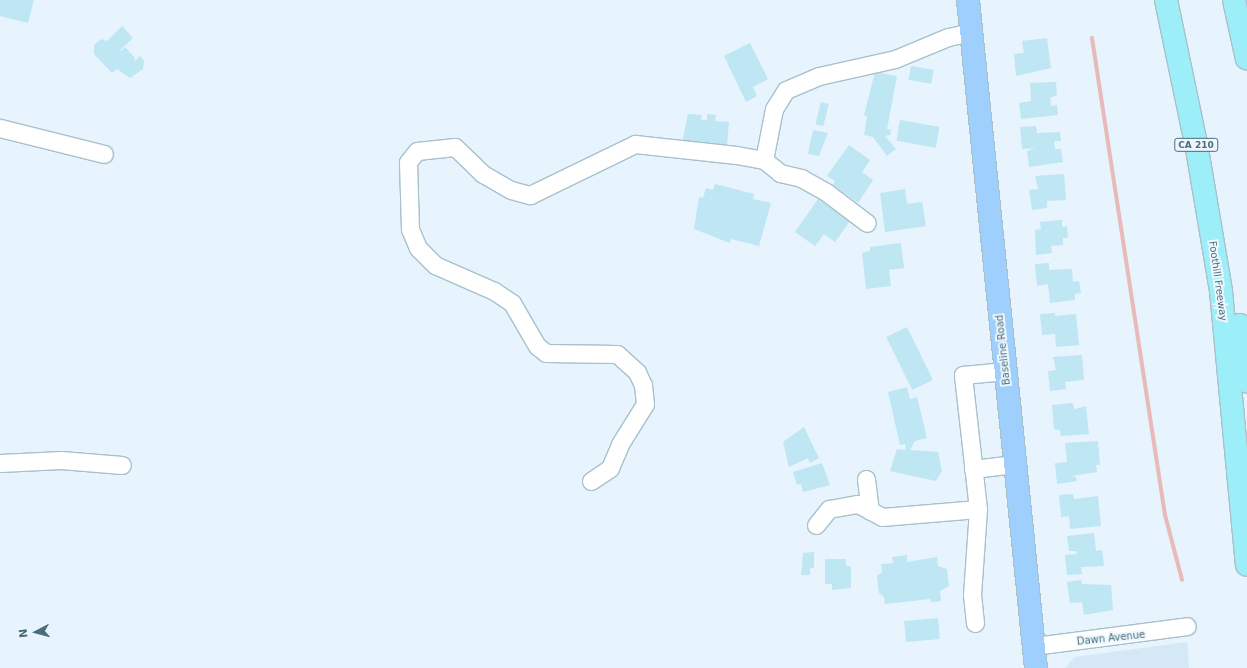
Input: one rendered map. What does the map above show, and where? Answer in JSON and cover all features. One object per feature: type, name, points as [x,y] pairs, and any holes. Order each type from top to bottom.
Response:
[{"type":"highway","name":"Foothill Freeway","points":[[1166,0],[1196,143],[1221,291],[1247,565]]},
{"type":"highway","points":[[1234,0],[1247,59]]},
{"type":"highway","points":[[1221,291],[1238,315],[1247,382]]},
{"type":"main road","name":"Baseline Road","points":[[968,0],[1036,668]]},
{"type":"street","points":[[764,160],[774,109],[786,90],[819,76],[895,59],[948,37],[972,32]]},
{"type":"street","points":[[0,128],[104,154]]},
{"type":"street","points":[[591,481],[610,468],[620,444],[645,404],[644,385],[637,372],[617,354],[546,353],[537,346],[512,303],[494,291],[435,265],[418,248],[410,228],[408,162],[417,151],[455,147],[483,174],[511,190],[530,195],[634,144],[764,160],[780,173],[801,178],[826,192],[867,223]]},
{"type":"street","points":[[975,623],[972,595],[978,509],[963,375],[1005,371]]},
{"type":"street","points":[[0,463],[61,460],[122,465]]},
{"type":"street","points":[[973,469],[1015,464]]},
{"type":"street","points":[[866,479],[870,511]]},
{"type":"street","points":[[816,525],[829,509],[858,504],[882,516],[978,509]]},
{"type":"street","name":"Dawn Avenue","points":[[1034,646],[1187,626]]},
{"type":"shaded area","points":[[1187,642],[1189,668],[1065,668],[1075,657]]},
{"type":"building","points":[[0,0],[34,0],[28,23],[0,16]]},
{"type":"building","points":[[122,26],[133,38],[120,50],[121,51],[125,47],[135,58],[134,62],[140,56],[144,61],[143,69],[130,78],[117,69],[112,73],[94,54],[94,45],[101,39],[107,41]]},
{"type":"building","points":[[1047,38],[1051,68],[1016,76],[1014,54],[1024,53],[1022,41]]},
{"type":"building","points":[[750,43],[768,79],[753,87],[757,96],[746,102],[724,56]]},
{"type":"building","points":[[911,66],[934,70],[931,84],[909,80]]},
{"type":"building","points":[[875,72],[897,76],[887,129],[891,130],[890,135],[885,136],[896,149],[887,156],[873,137],[864,135],[867,117],[864,115]]},
{"type":"building","points":[[1056,82],[1057,95],[1050,98],[1051,106],[1057,105],[1058,115],[1021,119],[1019,103],[1031,101],[1030,83]]},
{"type":"building","points":[[821,102],[829,104],[823,126],[815,124]]},
{"type":"building","points":[[688,114],[702,115],[701,120],[707,120],[707,114],[716,115],[715,121],[729,122],[727,146],[682,143]]},
{"type":"building","points":[[900,120],[939,127],[936,148],[896,141]]},
{"type":"building","points":[[1036,126],[1037,133],[1060,132],[1061,141],[1054,141],[1055,149],[1061,149],[1063,162],[1029,167],[1027,151],[1035,148],[1022,149],[1020,127]]},
{"type":"building","points":[[813,130],[828,133],[819,156],[808,154]]},
{"type":"building","points":[[849,145],[870,160],[862,172],[873,180],[858,203],[833,185],[835,181],[827,176]]},
{"type":"building","points":[[1064,174],[1066,200],[1047,201],[1047,208],[1032,210],[1029,190],[1038,189],[1035,176]]},
{"type":"building","points":[[715,184],[754,194],[753,199],[771,203],[759,246],[731,239],[730,243],[694,229],[699,197],[703,198],[706,188],[713,190]]},
{"type":"building","points":[[905,189],[907,204],[922,202],[926,226],[885,232],[880,193]]},
{"type":"building","points":[[818,199],[850,221],[835,242],[824,234],[815,246],[795,232]]},
{"type":"building","points":[[1062,220],[1062,227],[1067,226],[1068,238],[1063,238],[1063,245],[1051,246],[1052,253],[1036,255],[1035,230],[1041,229],[1040,222]]},
{"type":"building","points":[[901,243],[904,268],[889,270],[891,286],[866,289],[862,253],[870,251],[870,247]]},
{"type":"building","points":[[1049,263],[1049,270],[1072,269],[1073,282],[1079,281],[1081,293],[1075,294],[1075,300],[1050,303],[1048,284],[1037,286],[1035,264]]},
{"type":"building","points":[[1055,313],[1055,316],[1076,314],[1079,345],[1056,347],[1055,334],[1042,335],[1040,314]]},
{"type":"building","points":[[907,327],[933,380],[912,390],[886,337]]},
{"type":"building","points":[[1082,355],[1084,380],[1065,382],[1066,389],[1050,391],[1048,371],[1056,370],[1053,357]]},
{"type":"building","points":[[907,387],[910,399],[917,397],[927,438],[915,441],[910,450],[938,452],[942,471],[936,481],[890,471],[897,449],[906,450],[905,444],[900,445],[888,392]]},
{"type":"building","points":[[1073,403],[1074,409],[1068,411],[1086,406],[1089,434],[1061,436],[1060,430],[1054,429],[1052,405]]},
{"type":"building","points":[[804,427],[819,458],[810,463],[808,458],[789,467],[783,442]]},
{"type":"building","points":[[1098,441],[1100,465],[1096,465],[1097,472],[1071,476],[1076,477],[1077,481],[1057,484],[1055,463],[1067,462],[1065,443]]},
{"type":"building","points":[[822,463],[830,485],[803,492],[801,484],[797,485],[793,472]]},
{"type":"building","points":[[1073,494],[1074,499],[1098,496],[1101,526],[1070,529],[1069,516],[1061,517],[1059,495]]},
{"type":"building","points":[[1094,533],[1096,551],[1102,550],[1104,566],[1081,567],[1082,574],[1067,575],[1065,555],[1077,554],[1076,551],[1069,551],[1067,536]]},
{"type":"building","points":[[814,552],[814,568],[810,568],[810,575],[801,575],[803,553]]},
{"type":"building","points":[[907,555],[907,562],[937,557],[938,566],[947,569],[949,586],[940,591],[941,601],[931,602],[930,599],[885,604],[884,597],[879,593],[877,576],[882,572],[881,564],[893,563],[892,557]]},
{"type":"building","points":[[825,559],[846,559],[846,565],[851,567],[851,588],[832,590],[832,584],[825,584]]},
{"type":"building","points":[[1081,580],[1082,584],[1111,585],[1113,610],[1084,615],[1082,602],[1070,603],[1067,582]]},
{"type":"building","points":[[938,618],[940,639],[906,642],[904,621]]},
{"type":"waterway","points":[[1092,38],[1165,515],[1182,580]]}]
